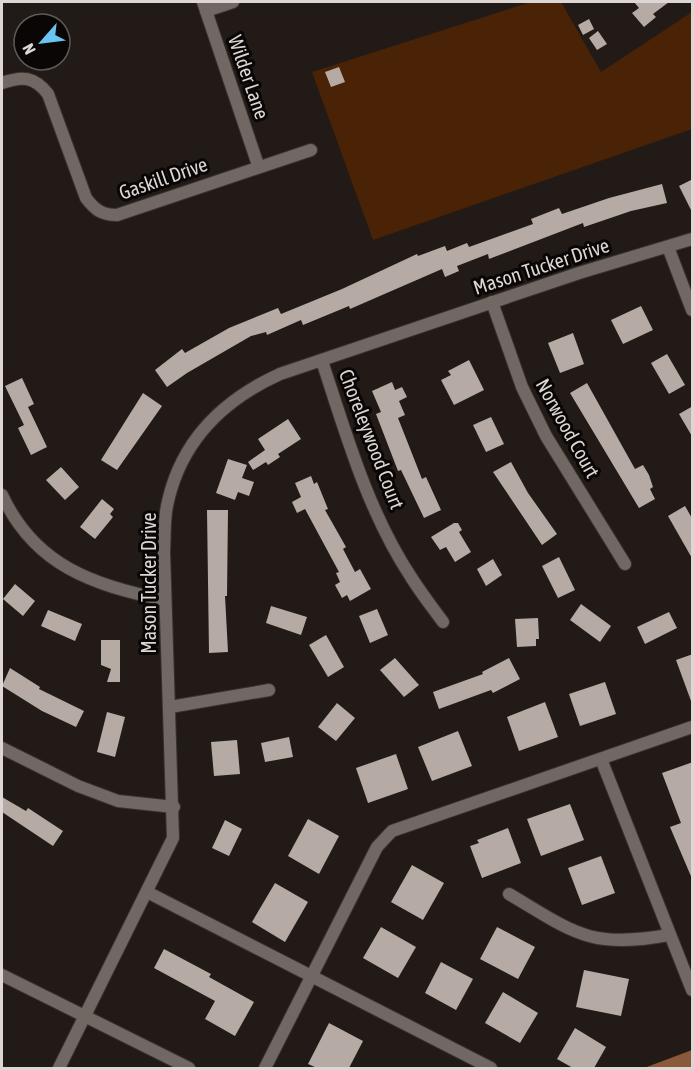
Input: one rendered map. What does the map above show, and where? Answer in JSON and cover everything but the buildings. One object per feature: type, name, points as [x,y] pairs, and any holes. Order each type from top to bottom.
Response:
[{"type":"street","points":[[204,6],[233,2]]},
{"type":"street","name":"Wilder Lane","points":[[204,6],[258,165]]},
{"type":"street","name":"Gaskill Drive","points":[[2,83],[18,77],[29,78],[43,88],[52,105],[86,198],[98,211],[106,215],[117,215],[258,165],[311,150]]},
{"type":"street","name":"Mason Tucker Drive","points":[[59,1068],[173,838],[174,807],[165,600],[167,506],[181,465],[201,432],[223,408],[249,388],[280,374],[693,239]]},
{"type":"street","points":[[668,247],[693,310]]},
{"type":"street","name":"Norwood Court","points":[[492,303],[522,387],[546,436],[625,564]]},
{"type":"street","name":"Choreleywood Court","points":[[322,361],[353,456],[376,510],[410,576],[443,622]]},
{"type":"street","points":[[2,495],[9,510],[39,547],[60,565],[94,582],[165,600]]},
{"type":"street","points":[[170,707],[269,690]]},
{"type":"street","points":[[265,1068],[377,847],[392,831],[693,727]]},
{"type":"street","points":[[2,748],[78,786],[118,801],[174,807]]},
{"type":"street","points":[[601,759],[669,935],[693,990]]},
{"type":"street","points":[[147,892],[312,979],[491,1068]]},
{"type":"street","points":[[508,894],[579,935],[607,941],[637,941],[669,935]]},
{"type":"street","points":[[2,975],[189,1068]]},
{"type":"shaded area","points":[[531,2],[561,2],[601,72],[692,12],[692,129],[373,240],[312,72]]},
{"type":"shaded area","points":[[692,1050],[692,1068],[644,1068]]}]
